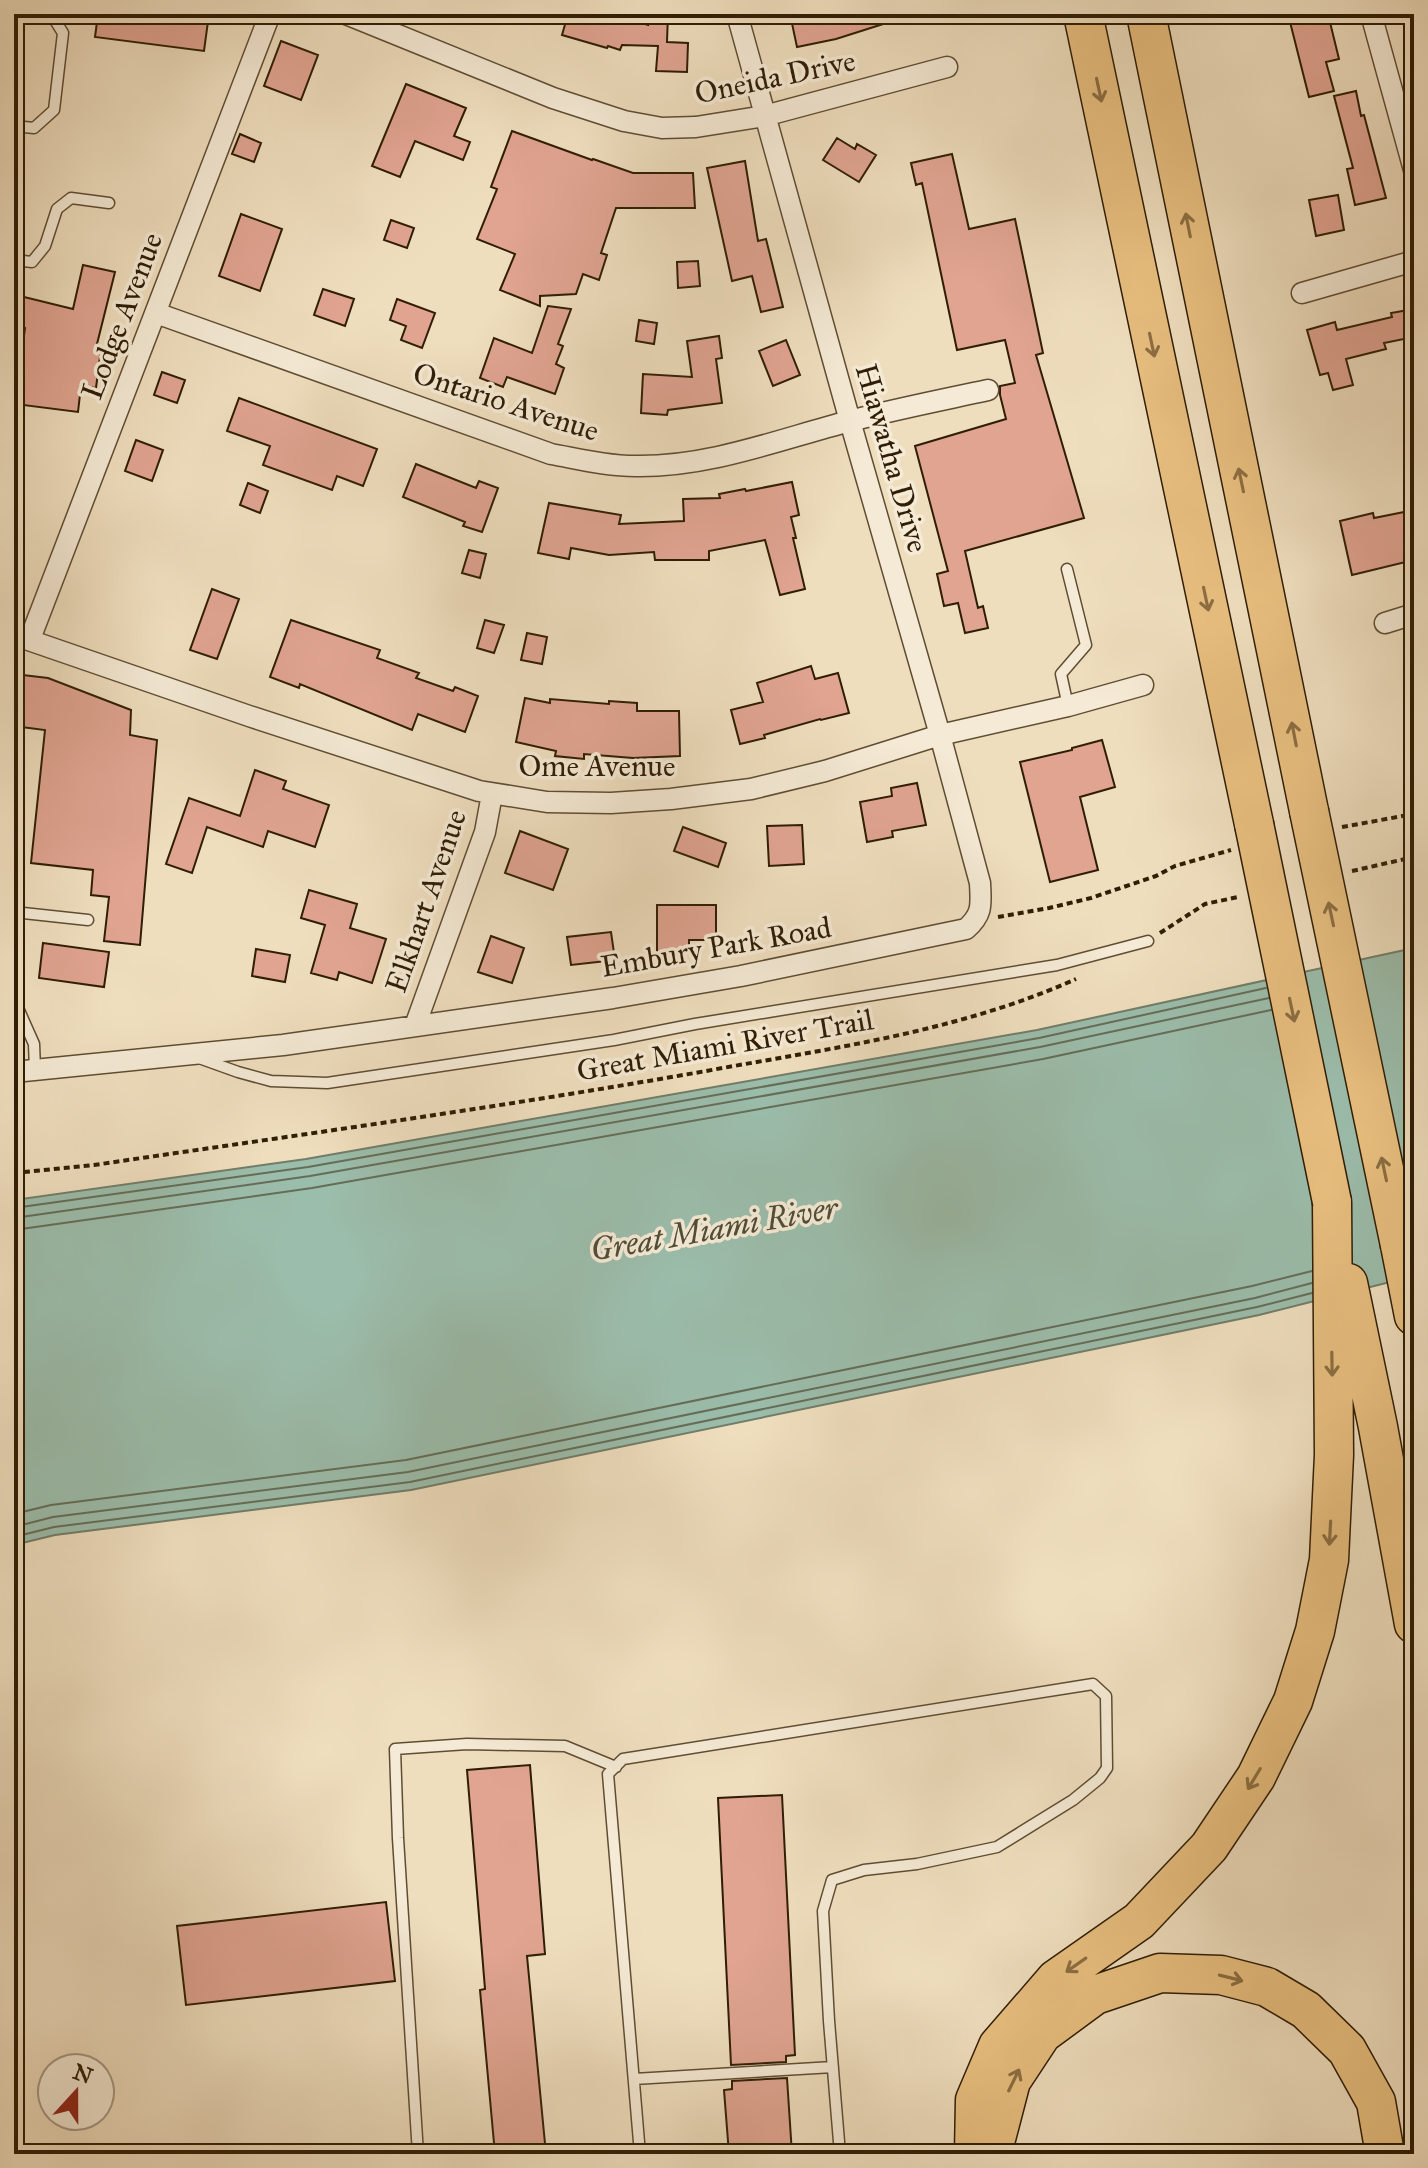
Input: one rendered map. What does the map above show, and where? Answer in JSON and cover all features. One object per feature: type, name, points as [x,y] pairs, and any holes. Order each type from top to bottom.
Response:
[{"type":"highway","points":[[1083,14],[1249,836],[1332,1202],[1414,1624]]},
{"type":"highway","points":[[1146,14],[1318,820],[1414,1316]]},
{"type":"highway","points":[[974,2154],[975,2100],[998,2046],[1056,1979],[1139,1921],[1209,1847],[1256,1777],[1293,1701],[1315,1631],[1329,1560],[1334,1455],[1332,1202]]},
{"type":"highway","points":[[1400,1245],[1414,1281]]},
{"type":"highway","points":[[992,2154],[1011,2081],[1042,2034],[1095,1995],[1160,1973],[1221,1975],[1267,1987],[1306,2010],[1347,2050],[1355,2063],[1376,2102],[1385,2154]]},
{"type":"street","name":"Lodge Avenue","points":[[22,637],[156,313],[270,14]]},
{"type":"street","name":"Oneida Drive","points":[[346,14],[553,98],[624,121],[662,128],[696,127],[764,116],[947,67]]},
{"type":"street","name":"Hiawatha Drive","points":[[737,14],[980,883],[981,901],[976,920]]},
{"type":"street","points":[[1371,14],[1414,170]]},
{"type":"street","points":[[1302,293],[1414,261]]},
{"type":"street","name":"Ontario Avenue","points":[[156,313],[537,449],[598,463],[670,465],[721,456],[850,421],[988,390]]},
{"type":"street","points":[[1385,623],[1414,614]]},
{"type":"street","name":"Ome Avenue","points":[[22,637],[249,716],[492,794],[547,802],[611,803],[751,789],[825,771],[940,735],[1068,706],[1143,685]]},
{"type":"street","name":"Elkhart Avenue","points":[[415,1026],[485,832],[492,794]]},
{"type":"street","name":"Embury Park Road","points":[[14,1072],[283,1045],[613,998],[741,976],[966,929],[976,920]]},
{"type":"lane","points":[[14,126],[34,128],[54,110],[63,33],[51,14]]},
{"type":"lane","points":[[14,260],[32,262],[45,246],[57,209],[71,198],[109,203]]},
{"type":"lane","points":[[1067,569],[1086,645],[1061,674],[1068,706]]},
{"type":"lane","points":[[14,912],[88,920]]},
{"type":"lane","points":[[190,1055],[271,1081],[327,1083],[614,1040],[1057,965],[1148,941]]},
{"type":"lane","points":[[14,999],[34,1044],[35,1070]]},
{"type":"lane","points":[[640,2154],[608,1774],[623,1759],[1093,1684],[1106,1696],[1107,1768],[1100,1778],[1073,1800],[997,1847],[917,1864],[864,1870],[832,1880],[823,1911],[840,2154]]},
{"type":"lane","points":[[418,2154],[395,1749],[467,1744],[565,1746],[616,1767]]},
{"type":"lane","points":[[634,2079],[833,2067]]},
{"type":"path","points":[[1318,820],[1414,814]]},
{"type":"path","points":[[976,920],[1038,911],[1091,898],[1156,876],[1249,836]]},
{"type":"path","points":[[1345,872],[1414,857]]},
{"type":"path","points":[[1148,941],[1205,904],[1252,893]]},
{"type":"path","name":"Great Miami River Trail","points":[[14,1173],[94,1165],[605,1090],[876,1042],[1003,1007],[1082,976]]},
{"type":"water","name":"Great Miami River","points":[[1414,948],[1414,1276],[1259,1315],[411,1490],[55,1535],[14,1545],[14,1200],[306,1159],[1037,1030]]},
{"type":"building","points":[[98,14],[209,14],[204,51],[95,37]]},
{"type":"building","points":[[568,14],[611,14],[648,25],[648,14],[668,14],[667,42],[688,43],[687,72],[656,71],[658,46],[622,45],[620,50],[562,35]]},
{"type":"building","points":[[790,14],[901,14],[902,18],[836,39],[797,47]]},
{"type":"building","points":[[1328,14],[1339,59],[1326,62],[1334,91],[1309,97],[1289,18]]},
{"type":"building","points":[[281,41],[318,55],[301,100],[264,86]]},
{"type":"building","points":[[406,84],[466,108],[454,136],[470,142],[463,160],[415,141],[400,177],[372,166]]},
{"type":"building","points":[[1356,91],[1386,198],[1355,205],[1347,169],[1353,168],[1334,96]]},
{"type":"building","points":[[512,131],[633,173],[693,173],[695,208],[616,208],[601,253],[607,255],[599,280],[583,274],[576,294],[540,296],[540,306],[500,290],[515,254],[477,239],[497,189],[491,187]]},
{"type":"building","points":[[240,134],[261,143],[254,162],[232,154]]},
{"type":"building","points":[[837,138],[855,149],[857,144],[876,155],[859,182],[823,160]]},
{"type":"building","points":[[952,154],[969,229],[1015,219],[1043,353],[1036,355],[1084,518],[965,551],[978,608],[983,606],[988,628],[965,633],[958,603],[944,606],[937,574],[948,571],[915,446],[1006,419],[1000,386],[1015,383],[1005,340],[957,350],[922,183],[916,185],[911,163]]},
{"type":"building","points":[[745,161],[758,241],[766,239],[783,307],[761,312],[752,276],[732,281],[707,168]]},
{"type":"building","points":[[1338,195],[1344,230],[1316,236],[1309,200]]},
{"type":"building","points":[[241,214],[282,229],[260,291],[219,276]]},
{"type":"building","points":[[391,220],[414,228],[407,248],[384,240]]},
{"type":"building","points":[[698,261],[700,286],[678,288],[677,262]]},
{"type":"building","points":[[83,265],[115,272],[96,348],[101,349],[96,388],[81,386],[78,412],[15,404],[25,328],[17,326],[24,297],[73,309]]},
{"type":"building","points":[[323,289],[354,299],[345,326],[314,315]]},
{"type":"building","points":[[397,299],[435,313],[422,348],[401,340],[406,326],[390,320]]},
{"type":"building","points":[[548,306],[571,309],[558,344],[563,346],[556,364],[564,368],[555,394],[507,377],[503,387],[480,378],[494,338],[532,353]]},
{"type":"building","points":[[1414,309],[1414,337],[1384,343],[1386,349],[1346,359],[1353,385],[1333,390],[1328,373],[1320,375],[1307,330],[1335,322],[1337,330]]},
{"type":"building","points":[[639,320],[657,323],[654,344],[636,341]]},
{"type":"building","points":[[719,336],[722,358],[716,359],[722,403],[668,410],[667,415],[641,413],[643,374],[692,377],[687,341]]},
{"type":"building","points":[[786,340],[800,375],[773,386],[759,351]]},
{"type":"building","points":[[162,372],[185,380],[177,403],[154,395]]},
{"type":"building","points":[[239,398],[377,449],[363,486],[337,476],[332,490],[263,465],[270,446],[227,431]]},
{"type":"building","points":[[136,440],[163,450],[152,481],[125,471]]},
{"type":"building","points":[[416,464],[476,488],[479,481],[498,488],[482,532],[403,497]]},
{"type":"building","points":[[792,482],[799,515],[791,517],[796,538],[793,538],[805,589],[780,595],[765,540],[709,551],[709,560],[655,560],[654,552],[609,555],[571,548],[569,559],[538,553],[549,503],[621,515],[619,524],[684,521],[683,499],[720,498],[719,494]]},
{"type":"building","points":[[248,483],[268,491],[260,513],[240,505]]},
{"type":"building","points":[[1414,510],[1414,560],[1352,575],[1340,521],[1373,513],[1374,518]]},
{"type":"building","points":[[469,550],[486,554],[480,578],[462,573]]},
{"type":"building","points":[[212,589],[239,599],[217,659],[190,650]]},
{"type":"building","points":[[291,620],[380,650],[377,658],[419,673],[416,678],[478,696],[465,732],[418,714],[412,730],[300,684],[299,688],[270,677]]},
{"type":"building","points":[[485,620],[504,625],[494,653],[477,648]]},
{"type":"building","points":[[527,633],[547,637],[542,664],[521,660]]},
{"type":"building","points":[[811,666],[815,679],[838,673],[849,713],[740,744],[731,710],[763,702],[757,683]]},
{"type":"building","points":[[14,674],[48,678],[131,710],[130,735],[157,740],[140,945],[104,941],[109,897],[91,895],[93,870],[31,863],[45,730],[14,726]]},
{"type":"building","points":[[525,698],[550,703],[550,699],[637,703],[637,711],[679,711],[680,756],[633,758],[584,754],[584,759],[555,756],[556,751],[516,742]]},
{"type":"building","points":[[1102,740],[1115,787],[1080,797],[1098,870],[1050,882],[1020,762]]},
{"type":"building","points":[[255,770],[286,781],[283,789],[329,805],[315,847],[268,831],[263,847],[207,827],[192,873],[166,864],[189,798],[240,816]]},
{"type":"building","points":[[917,783],[926,825],[892,831],[893,837],[867,842],[860,802],[892,796],[891,788]]},
{"type":"building","points":[[802,825],[804,864],[769,866],[767,826]]},
{"type":"building","points":[[683,827],[726,843],[718,867],[674,851]]},
{"type":"building","points":[[520,831],[568,849],[553,890],[505,873]]},
{"type":"building","points":[[309,890],[357,904],[350,928],[386,939],[372,983],[339,972],[337,980],[311,973],[325,925],[301,918]]},
{"type":"building","points":[[657,905],[716,905],[716,940],[689,940],[689,953],[657,953]]},
{"type":"building","points":[[611,932],[615,960],[571,965],[567,937]]},
{"type":"building","points":[[491,936],[524,948],[512,983],[478,972]]},
{"type":"building","points":[[43,943],[109,952],[104,987],[39,978]]},
{"type":"building","points":[[256,949],[290,955],[285,982],[252,976]]},
{"type":"building","points":[[530,1765],[545,1954],[527,1956],[546,2154],[495,2154],[480,1990],[485,1989],[467,1770]]},
{"type":"building","points":[[782,1795],[795,2055],[786,2056],[786,2062],[731,2065],[718,1798]]},
{"type":"building","points":[[386,1902],[395,1981],[186,2005],[177,1926]]},
{"type":"building","points":[[787,2078],[792,2154],[729,2154],[724,2090],[732,2089],[732,2081]]}]
